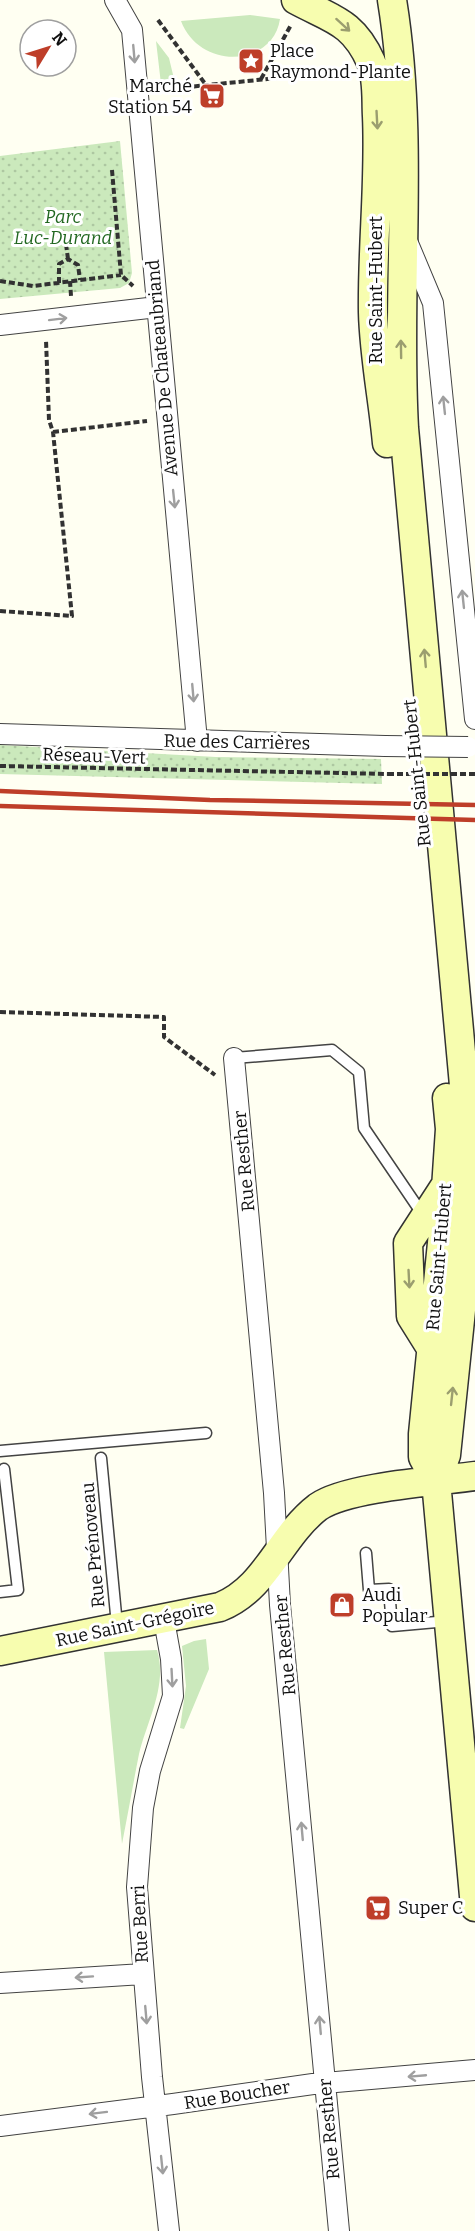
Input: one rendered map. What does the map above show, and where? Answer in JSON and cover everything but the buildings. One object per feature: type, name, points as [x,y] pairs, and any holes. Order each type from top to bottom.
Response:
[{"type":"street","name":"Avenue De Chateaubriand","points":[[115,0],[132,30],[197,741]]},
{"type":"street","name":"Rue Saint-Hubert","points":[[392,0],[400,79],[404,234],[400,333],[404,428],[471,1150],[469,1270],[446,1455],[436,1481]]},
{"type":"street","points":[[296,8],[330,15],[341,22],[359,42],[361,67]]},
{"type":"street","name":"Rue Saint-Hubert","points":[[361,67],[375,79],[378,140],[373,287],[375,350],[384,418],[450,1129],[423,1457],[436,1481],[448,1621],[461,1714],[475,1907]]},
{"type":"street","name":"Rue Saint-Hubert","points":[[404,234],[433,303],[475,719]]},
{"type":"street","points":[[0,325],[157,307]]},
{"type":"street","name":"Rue des Carrières","points":[[0,735],[471,747]]},
{"type":"street","name":"Rue Resther","points":[[234,1058],[339,2231]]},
{"type":"street","points":[[431,1348],[411,1316],[408,1243],[445,1186]]},
{"type":"street","name":"Rue Saint-Grégoire","points":[[0,1651],[220,1607],[241,1597],[258,1582],[302,1522],[331,1500],[363,1491],[475,1476]]},
{"type":"street","name":"Rue Berri","points":[[164,1620],[170,1650],[173,1696],[150,1771],[139,1841],[137,1887],[143,1974],[169,2231]]},
{"type":"street","points":[[0,1983],[143,1974]]},
{"type":"street","name":"Rue Boucher","points":[[0,2126],[325,2083],[475,2070]]},
{"type":"lane","points":[[234,1058],[332,1050],[359,1072],[364,1128],[424,1217]]},
{"type":"lane","points":[[0,1451],[206,1433]]},
{"type":"lane","name":"Rue Prénoveau","points":[[101,1458],[117,1629]]},
{"type":"lane","points":[[0,1592],[18,1590],[5,1525],[4,1469]]},
{"type":"lane","points":[[366,1553],[369,1590],[389,1589],[392,1626],[448,1621]]},
{"type":"path","points":[[261,80],[296,8]]},
{"type":"path","points":[[158,20],[206,86]]},
{"type":"path","points":[[158,90],[361,67]]},
{"type":"path","points":[[112,170],[121,275],[140,292]]},
{"type":"path","points":[[66,243],[68,259]]},
{"type":"path","points":[[68,259],[78,265],[80,280]]},
{"type":"path","points":[[59,283],[60,264],[68,259]]},
{"type":"path","points":[[0,281],[33,285],[121,275]]},
{"type":"path","points":[[70,281],[71,296]]},
{"type":"path","points":[[0,611],[72,616],[53,432],[49,420],[46,340]]},
{"type":"path","points":[[53,432],[148,421]]},
{"type":"path","name":"Réseau-Vert","points":[[0,766],[472,774]]},
{"type":"path","points":[[0,1012],[164,1017],[164,1036],[220,1079]]},
{"type":"green space","points":[[250,15],[280,19],[275,35],[264,47],[251,54],[235,57],[219,55],[204,49],[190,37],[181,21]]},
{"type":"green space","points":[[156,41],[169,58],[175,83],[161,84]]},
{"type":"green space","name":"Parc Luc-Durand","points":[[120,141],[132,273],[129,283],[120,288],[0,299],[0,156]]},
{"type":"green space","points":[[0,745],[216,757],[381,759],[382,784],[0,774]]},
{"type":"green space","points":[[206,1639],[209,1669],[184,1729],[180,1728],[186,1686],[182,1646]]},
{"type":"green space","points":[[157,1650],[160,1663],[158,1690],[139,1754],[122,1844],[104,1652]]},
{"type":"railway","points":[[0,791],[210,800],[475,805]]},
{"type":"railway","points":[[0,806],[475,820]]},
{"type":"place","name":"Place Raymond-Plante","points":[[251,61]]},
{"type":"place","name":"Marché Station 54","points":[[212,96]]},
{"type":"place","name":"Audi Popular","points":[[342,1605]]},
{"type":"place","name":"Super C","points":[[378,1908]]}]
